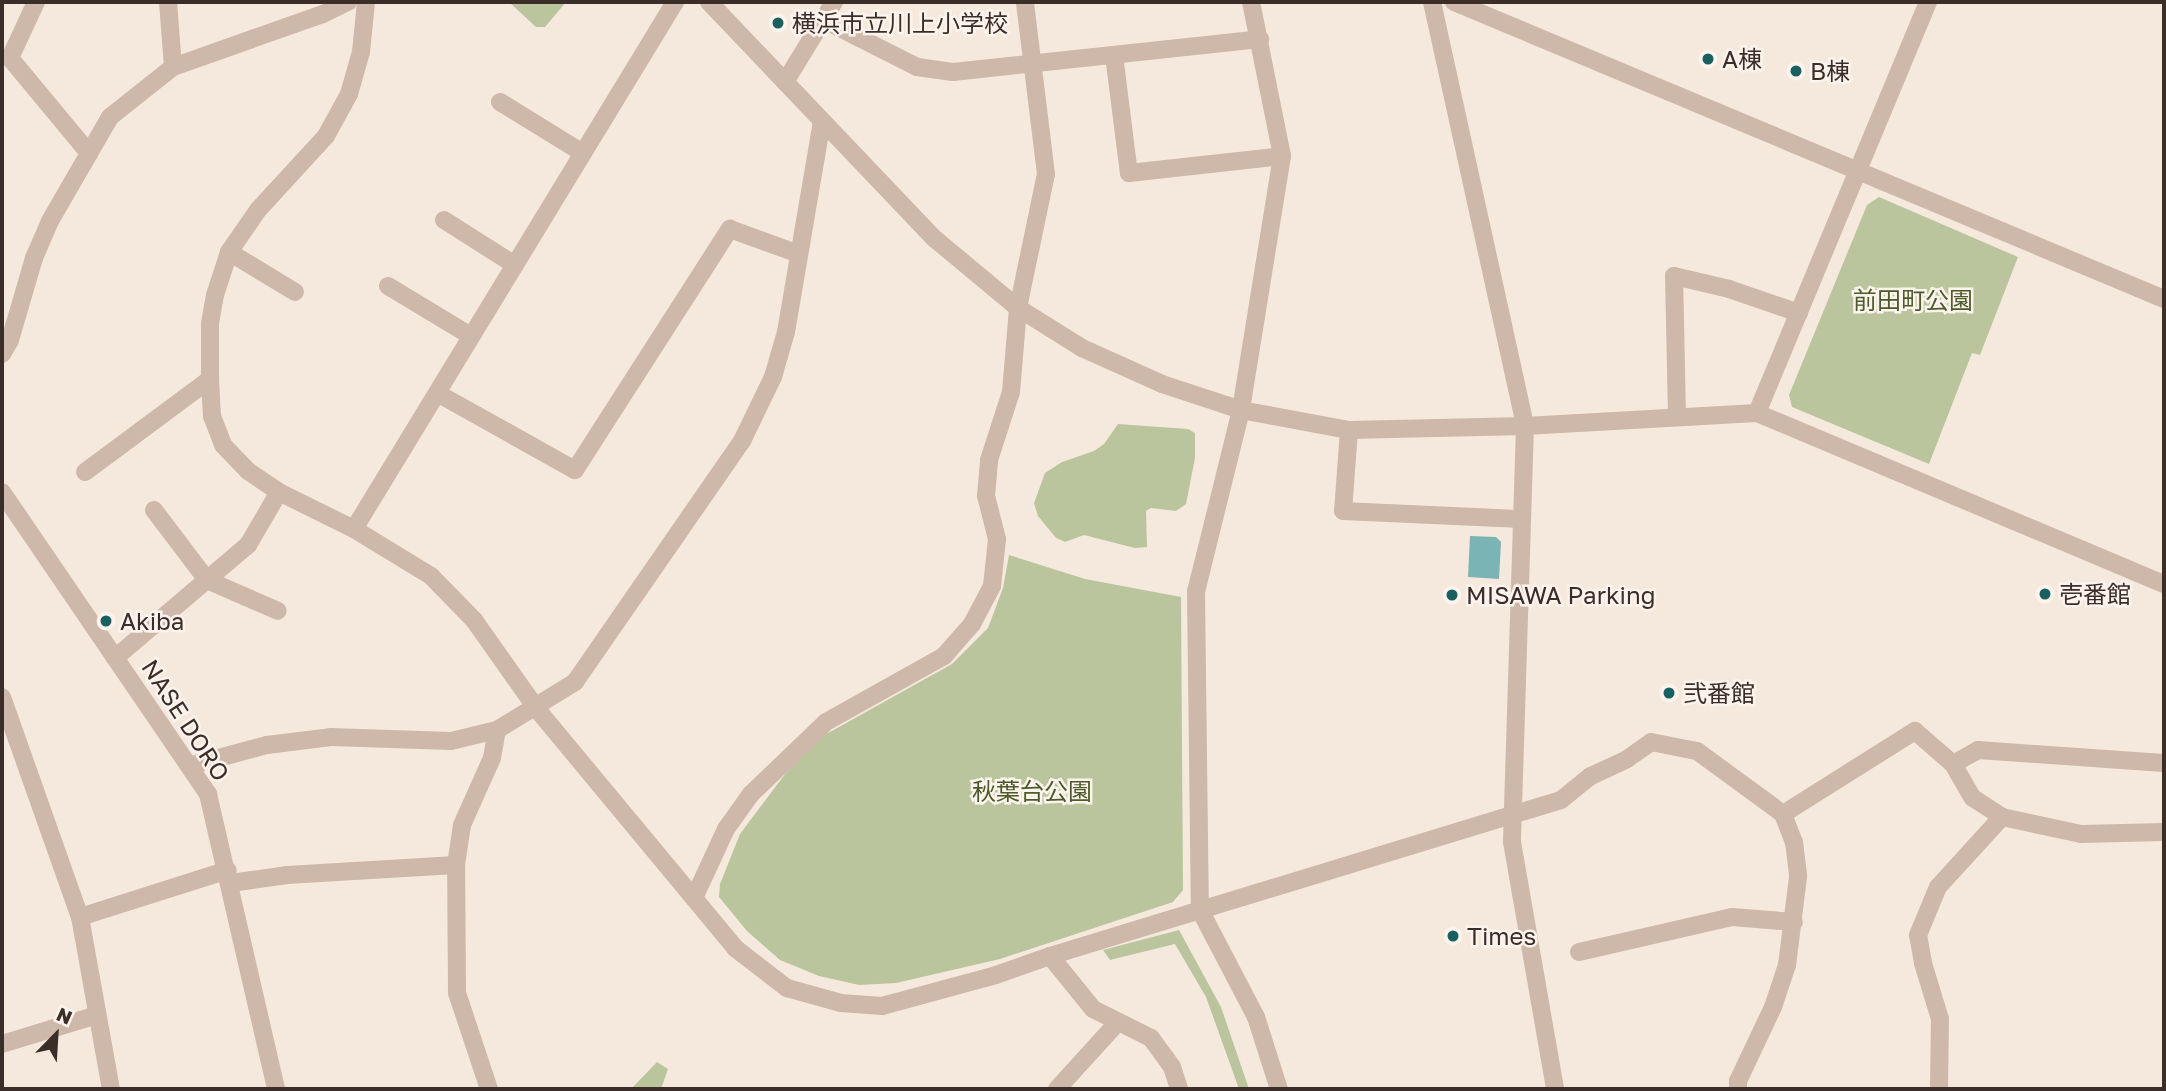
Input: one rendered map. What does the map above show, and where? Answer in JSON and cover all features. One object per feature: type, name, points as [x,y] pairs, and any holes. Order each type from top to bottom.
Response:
[{"type":"street","points":[[36,2],[6,59],[89,153]]},
{"type":"street","points":[[168,2],[173,67]]},
{"type":"street","points":[[2,354],[9,340],[34,258],[50,220],[110,117],[173,67],[323,15],[348,2]]},
{"type":"street","points":[[366,2],[361,52],[349,94],[326,136],[258,210],[229,252],[215,295],[210,324],[210,379],[212,416],[223,445],[248,471],[279,492],[354,528],[431,576],[474,620],[536,708],[735,947],[788,988],[841,1003],[883,1006],[996,975],[1050,956],[1561,800],[1591,776],[1627,759],[1651,741],[1698,751],[1783,814],[1794,842],[1798,877],[1787,965],[1773,1007],[1752,1046],[1738,1081],[1738,1089]]},
{"type":"street","points":[[354,528],[675,2]]},
{"type":"street","points":[[709,2],[935,239],[1018,308],[1082,348],[1139,374],[1241,410],[1349,430],[1525,426],[1757,412],[2164,584]]},
{"type":"street","points":[[785,82],[834,2]]},
{"type":"street","points":[[694,898],[726,829],[751,794],[783,760],[826,722],[944,656],[972,624],[992,586],[997,539],[986,496],[988,472],[1011,392],[1018,308],[1046,174],[1025,2]]},
{"type":"street","points":[[1251,2],[1282,156],[1241,410],[1196,592],[1200,910],[1256,1017],[1279,1089]]},
{"type":"street","points":[[1432,2],[1525,426],[1512,842],[1555,1089]]},
{"type":"street","points":[[1454,2],[2164,299]]},
{"type":"street","points":[[1757,412],[1928,2]]},
{"type":"street","points":[[824,20],[917,67],[953,72],[1260,39]]},
{"type":"street","points":[[1114,55],[1129,173],[1282,156]]},
{"type":"street","points":[[500,102],[583,153]]},
{"type":"street","points":[[189,766],[280,743],[331,737],[451,741],[498,730],[575,682],[742,441],[773,377],[786,332],[822,121]]},
{"type":"street","points":[[444,220],[515,265]]},
{"type":"street","points":[[437,393],[575,470],[730,229],[799,254]]},
{"type":"street","points":[[229,252],[295,292]]},
{"type":"street","points":[[1677,417],[1674,276],[1729,289],[1799,313]]},
{"type":"street","points":[[387,286],[471,336]]},
{"type":"street","points":[[85,472],[210,379]]},
{"type":"street","points":[[1349,430],[1343,512],[1522,519]]},
{"type":"street","name":"NASE DORO","points":[[2,492],[208,794],[276,1089]]},
{"type":"street","points":[[115,658],[248,545],[279,492]]},
{"type":"street","points":[[154,510],[207,580],[278,611]]},
{"type":"street","points":[[2,697],[80,917],[111,1089]]},
{"type":"street","points":[[489,1089],[457,993],[456,865],[462,825],[492,758],[498,730]]},
{"type":"street","points":[[1783,814],[1915,731],[1953,764],[1973,798],[2002,817],[2081,834],[2164,832]]},
{"type":"street","points":[[1953,764],[1978,750],[2164,763]]},
{"type":"street","points":[[1938,1089],[1940,1019],[1923,963],[1918,935],[1938,887],[2002,817]]},
{"type":"street","points":[[80,917],[229,877],[456,865]]},
{"type":"street","points":[[1579,953],[1732,917],[1794,922]]},
{"type":"street","points":[[1050,956],[1093,1009],[1151,1038],[1172,1067],[1179,1089]]},
{"type":"street","points":[[2,1044],[97,1015]]},
{"type":"street","points":[[1057,1089],[1118,1022]]},
{"type":"green space","points":[[509,2],[566,2],[545,27],[536,27]]},
{"type":"green space","name":"前田町公園","points":[[1879,197],[2018,257],[1980,355],[1972,353],[1929,464],[1792,407],[1789,395],[1867,205]]},
{"type":"green space","points":[[1118,424],[1188,429],[1195,433],[1195,458],[1186,504],[1176,511],[1151,508],[1146,511],[1147,547],[1135,548],[1084,535],[1065,542],[1056,538],[1038,516],[1034,503],[1045,473],[1062,462],[1094,451],[1104,444]]},
{"type":"green space","name":"秋葉台公園","points":[[1009,555],[1085,579],[1181,597],[1183,890],[1173,902],[1000,959],[896,983],[859,985],[819,976],[780,960],[747,931],[719,897],[720,884],[740,834],[785,774],[821,737],[952,664],[988,628],[1003,588]]},
{"type":"green space","points":[[1179,930],[1221,1007],[1249,1089],[1239,1089],[1206,997],[1175,944],[1110,960],[1103,950]]},
{"type":"green space","points":[[657,1062],[668,1069],[661,1089],[631,1089]]},
{"type":"water","points":[[1470,536],[1496,537],[1501,542],[1499,579],[1468,577]]},
{"type":"place","name":"横浜市立川上小学校","points":[[778,23]]},
{"type":"place","name":"A棟","points":[[1708,59]]},
{"type":"place","name":"B棟","points":[[1796,71]]},
{"type":"place","name":"壱番館","points":[[2045,594]]},
{"type":"place","name":"MISAWA Parking","points":[[1452,595]]},
{"type":"place","name":"Akiba","points":[[106,621]]},
{"type":"place","name":"弐番館","points":[[1669,693]]},
{"type":"place","name":"Times","points":[[1453,936]]}]
